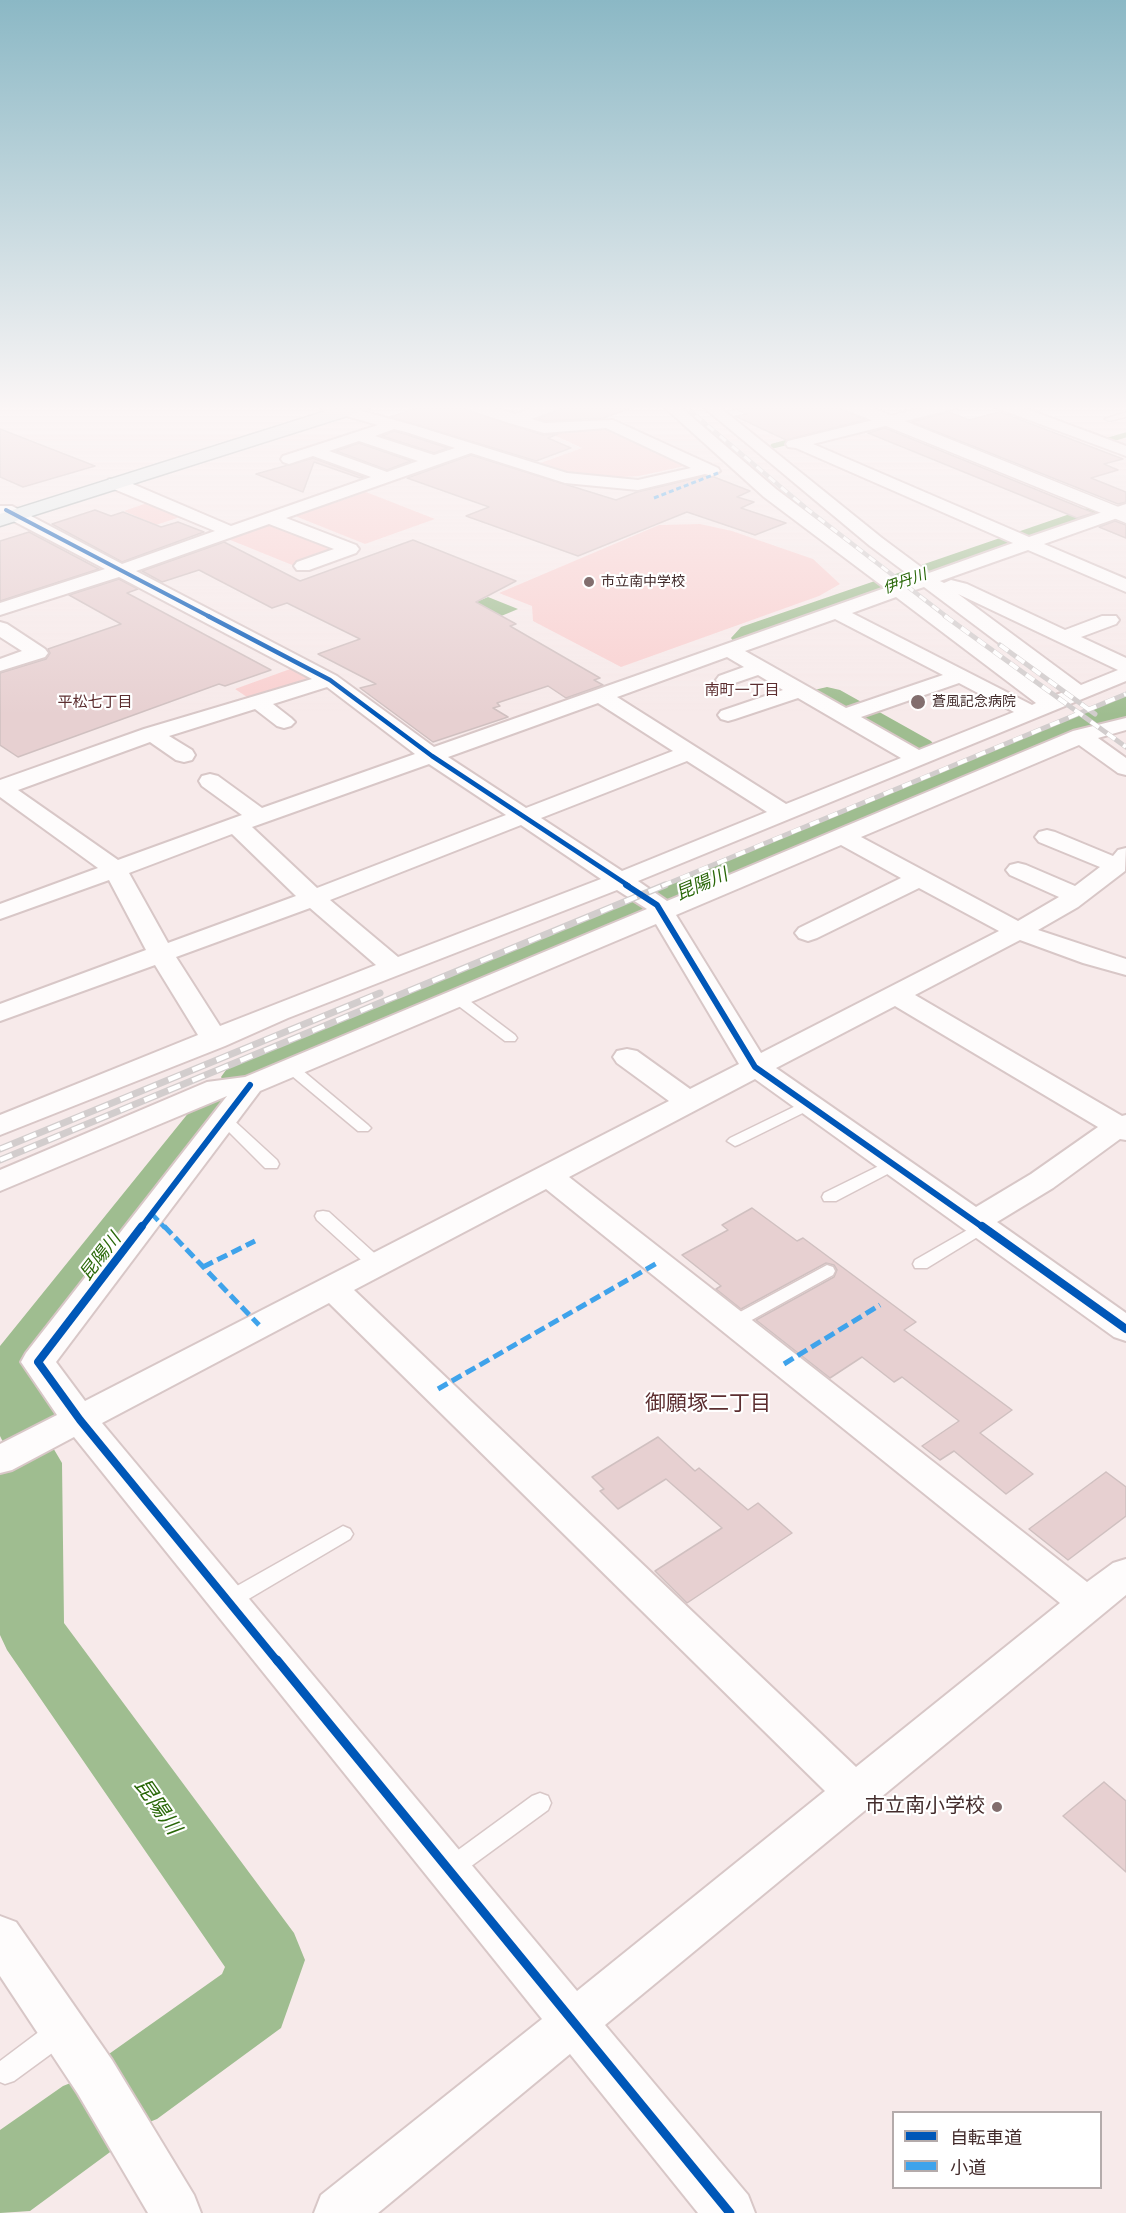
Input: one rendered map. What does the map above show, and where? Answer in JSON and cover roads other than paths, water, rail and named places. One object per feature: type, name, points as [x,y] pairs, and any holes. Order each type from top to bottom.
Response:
[{"type":"main road","points":[[5,514],[23,508]]},
{"type":"main road","points":[[5,514],[25,508]]},
{"type":"street","points":[[175,508],[229,531]]},
{"type":"street","points":[[0,609],[119,571],[297,508]]},
{"type":"street","points":[[790,508],[893,588],[1041,709]]},
{"type":"street","points":[[833,508],[924,579],[1079,693]]},
{"type":"street","points":[[946,508],[1126,586]]},
{"type":"street","points":[[0,912],[236,825],[730,651],[837,612],[893,588],[1025,542],[1123,513]]},
{"type":"street","points":[[5,514],[330,680],[432,756],[620,879],[663,911],[755,1067],[1126,1329]]},
{"type":"street","points":[[944,523],[966,517]]},
{"type":"street","points":[[269,518],[350,549],[303,567]]},
{"type":"street","points":[[924,579],[960,588],[1126,666]]},
{"type":"street","points":[[837,612],[960,676],[1041,709]]},
{"type":"street","points":[[1064,637],[1109,620]]},
{"type":"street","points":[[0,628],[38,653],[0,665]]},
{"type":"street","points":[[730,651],[917,758]]},
{"type":"street","points":[[726,680],[760,668]]},
{"type":"street","points":[[0,1126],[279,1012],[620,879],[1126,674]]},
{"type":"street","points":[[844,716],[960,676]]},
{"type":"street","points":[[1,788],[152,734],[330,680]]},
{"type":"street","points":[[728,715],[799,691]]},
{"type":"street","points":[[602,696],[783,812]]},
{"type":"street","points":[[258,702],[284,722]]},
{"type":"street","points":[[0,1180],[217,1088],[250,1085],[1082,736],[1126,724]]},
{"type":"street","points":[[152,734],[184,755]]},
{"type":"street","points":[[1082,736],[1126,768]]},
{"type":"street","points":[[0,1013],[313,898],[690,752]]},
{"type":"street","points":[[210,781],[259,817]]},
{"type":"street","points":[[1,788],[115,869],[161,954],[215,1040]]},
{"type":"street","points":[[334,790],[354,805]]},
{"type":"street","points":[[236,825],[313,898],[394,968]]},
{"type":"street","points":[[842,836],[1018,931],[1092,958],[1126,967]]},
{"type":"street","points":[[1047,837],[1122,860]]},
{"type":"street","points":[[402,838],[425,854]]},
{"type":"street","points":[[0,1460],[1018,931],[1077,896],[1122,860]]},
{"type":"street","points":[[1018,870],[1077,896]]},
{"type":"street","points":[[808,933],[920,878]]},
{"type":"street","points":[[896,995],[1125,1128]]},
{"type":"street","points":[[627,1057],[689,1102]]},
{"type":"street","points":[[250,1085],[38,1362],[80,1420],[729,2213]]},
{"type":"street","points":[[979,1224],[1110,1132],[1125,1128]]},
{"type":"street","points":[[548,1176],[1087,1603]]},
{"type":"street","points":[[332,1287],[855,1793]]},
{"type":"street","points":[[339,2213],[1087,1603],[1126,1574]]},
{"type":"street","points":[[0,1937],[95,2077],[176,2213]]},
{"type":"lane","points":[[457,999],[510,1038]]},
{"type":"lane","points":[[291,1068],[363,1128]]},
{"type":"lane","points":[[735,1142],[810,1104]]},
{"type":"lane","points":[[224,1119],[271,1164]]},
{"type":"lane","points":[[830,1197],[893,1164]]},
{"type":"lane","points":[[323,1216],[376,1264]]},
{"type":"lane","points":[[921,1264],[979,1224]]},
{"type":"lane","points":[[733,1323],[827,1271]]},
{"type":"lane","points":[[228,1601],[342,1534]]},
{"type":"lane","points":[[448,1870],[540,1803]]},
{"type":"lane","points":[[6,2072],[63,2030]]},
{"type":"waterway","name":"伊丹川","points":[[748,638],[753,634],[1096,514]]},
{"type":"waterway","name":"伊丹川","points":[[827,698],[918,749]]},
{"type":"waterway","name":"昆陽川","points":[[245,1077],[248,1073],[1126,707]]},
{"type":"waterway","name":"昆陽川","points":[[29,1434],[20,1361],[228,1096]]},
{"type":"waterway","name":"昆陽川","points":[[31,1463],[31,1630],[266,1960],[253,2000],[128,2090]]},
{"type":"waterway","name":"昆陽川","points":[[0,2181],[92,2115]]},
{"type":"railway","points":[[806,508],[947,617]]},
{"type":"railway","points":[[945,616],[1079,713]]},
{"type":"railway","points":[[1000,645],[1089,709]]},
{"type":"railway","points":[[1089,709],[1126,694]]},
{"type":"railway","points":[[1079,713],[1089,709]]},
{"type":"railway","points":[[1089,709],[1095,714]]},
{"type":"railway","points":[[662,886],[1079,713]]},
{"type":"railway","points":[[1079,713],[1126,747]]},
{"type":"railway","points":[[0,1160],[665,885]]},
{"type":"railway","points":[[0,1149],[380,993]]},
{"type":"place","name":"市立南中学校","points":[[589,582]]},
{"type":"place","name":"蒼風記念病院","points":[[918,702]]},
{"type":"place","name":"市立南小学校","points":[[997,1807]]},
{"type":"district","name":"南町一丁目","points":[[742,691]]},
{"type":"district","name":"平松七丁目","points":[[95,703]]},
{"type":"district","name":"御願塚二丁目","points":[[708,1404]]}]
